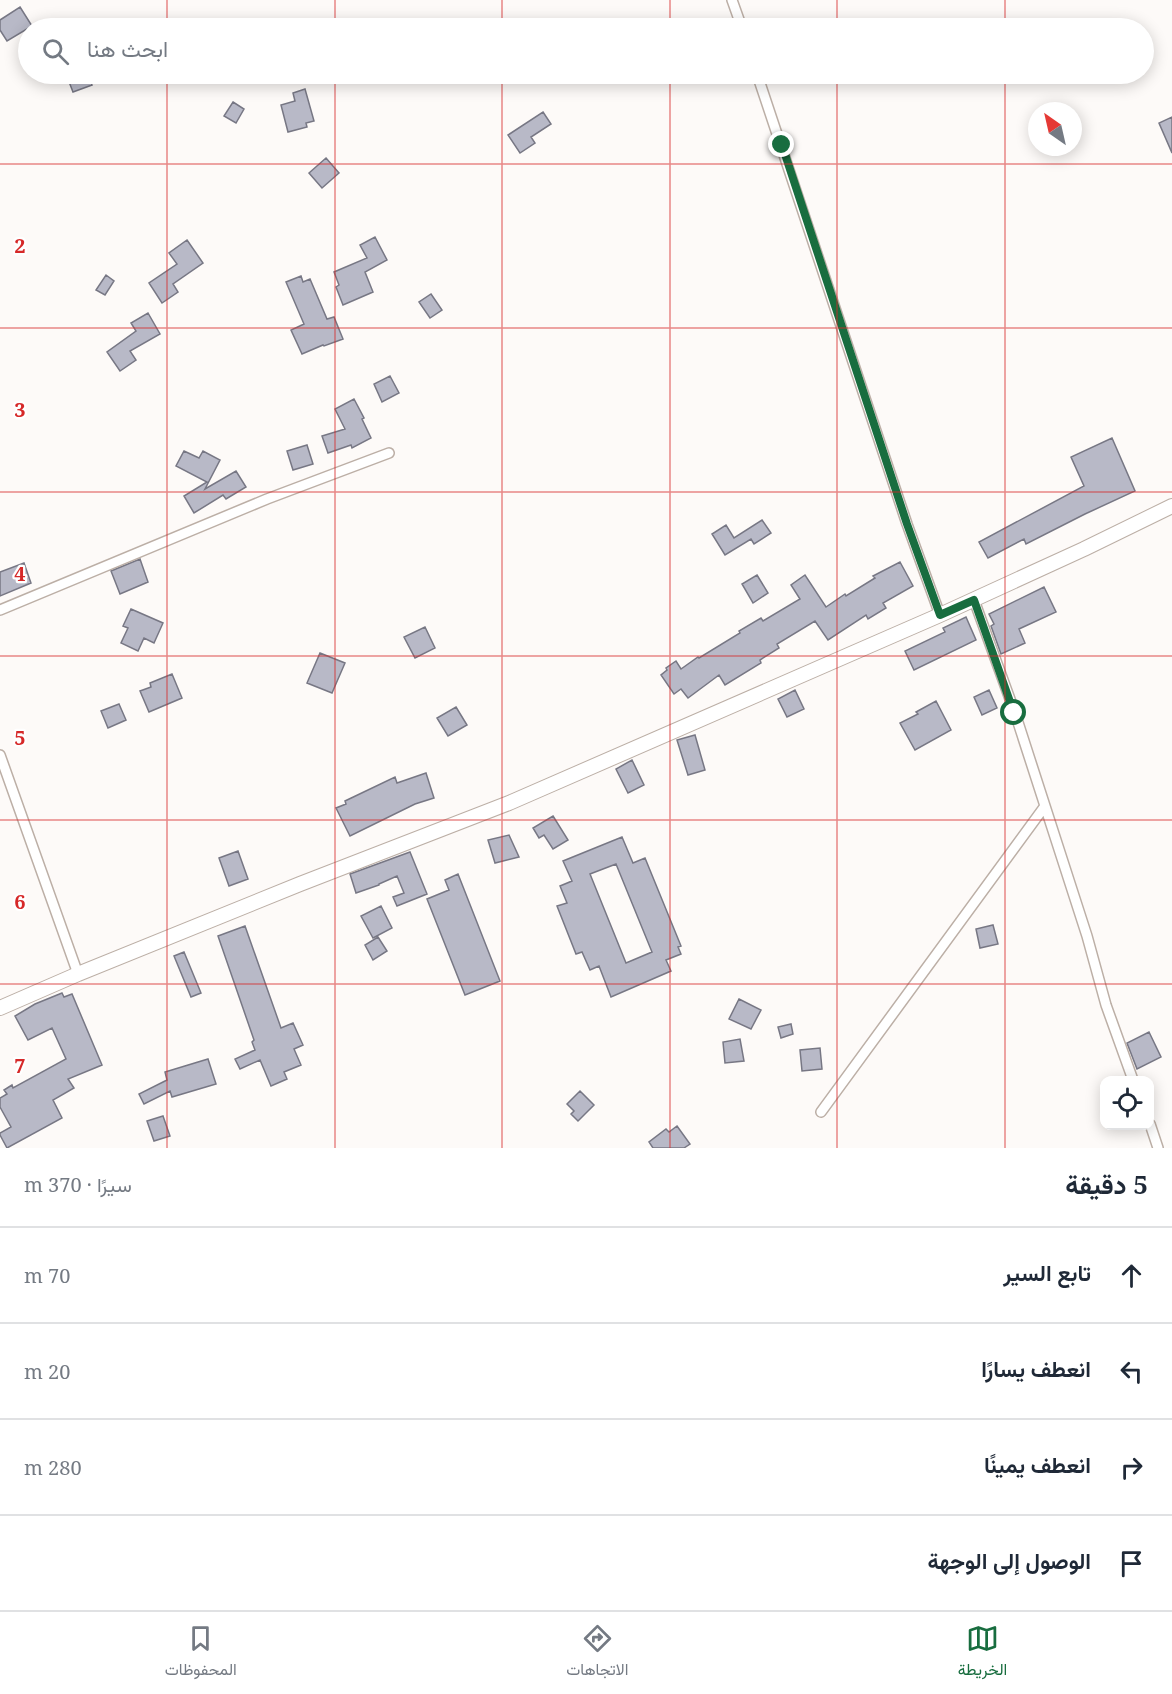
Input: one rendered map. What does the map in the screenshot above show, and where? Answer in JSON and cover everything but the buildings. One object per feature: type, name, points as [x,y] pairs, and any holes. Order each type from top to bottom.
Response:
[{"type":"main road","points":[[0,1008],[300,884],[510,803],[974,600],[1172,506]]},
{"type":"street","points":[[732,0],[738,18]]},
{"type":"street","points":[[760,84],[907,524],[940,615]]},
{"type":"street","points":[[0,610],[257,504],[389,453]]},
{"type":"street","points":[[974,600],[1011,703],[1087,936],[1106,1005],[1132,1076]]},
{"type":"street","points":[[0,755],[78,974]]},
{"type":"street","points":[[821,1112],[1045,806]]},
{"type":"street","points":[[1151,1130],[1158,1148]]},
{"type":"route","points":[[782,145],[907,524],[940,615],[974,600],[1014,713]]}]
